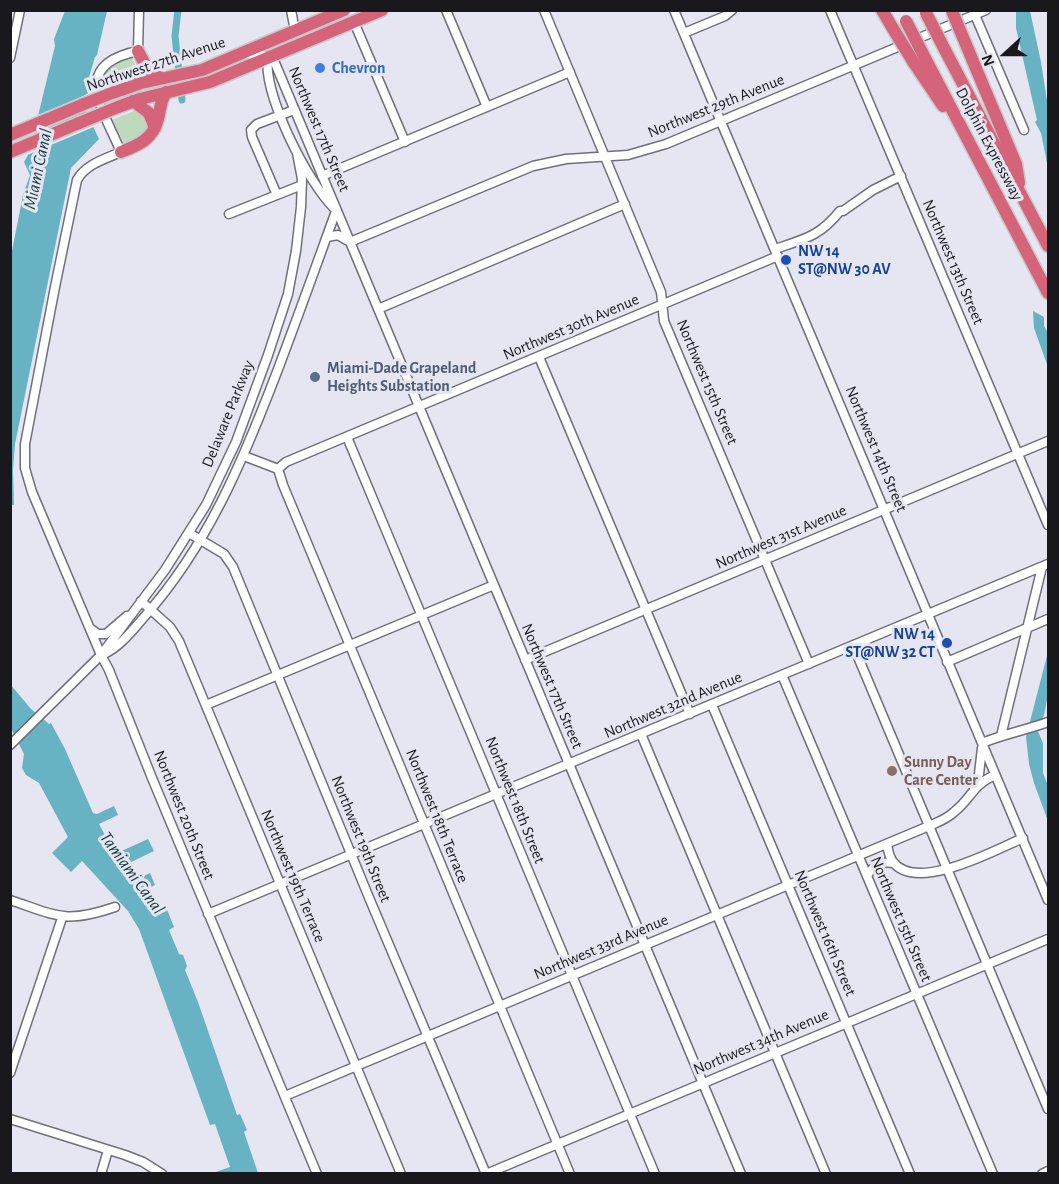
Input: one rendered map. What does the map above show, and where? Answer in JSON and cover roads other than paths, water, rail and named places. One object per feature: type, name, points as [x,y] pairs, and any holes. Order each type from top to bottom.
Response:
[{"type":"highway","name":"Northwest 27th Avenue","points":[[10,135],[134,85],[196,72],[344,10]]},
{"type":"highway","name":"Northwest 27th Avenue","points":[[10,152],[133,101],[199,85],[268,57],[357,16],[382,10]]},
{"type":"highway","points":[[882,10],[892,27],[920,61]]},
{"type":"highway","points":[[952,11],[1016,164],[1020,193]]},
{"type":"highway","name":"Dolphin Expressway","points":[[925,12],[1048,246]]},
{"type":"highway","name":"Dolphin Expressway","points":[[903,16],[920,61],[975,152],[1048,293]]},
{"type":"highway","points":[[268,57],[279,38]]},
{"type":"highway","points":[[138,51],[149,72],[163,78]]},
{"type":"highway","points":[[134,85],[141,71],[138,51]]},
{"type":"highway","points":[[121,152],[146,141],[159,119],[160,101],[166,92]]},
{"type":"highway","points":[[133,101],[149,113],[155,128]]},
{"type":"street","points":[[10,58],[20,10]]},
{"type":"street","points":[[121,152],[97,94],[96,83],[100,71],[109,62],[138,51],[139,10]]},
{"type":"street","points":[[291,10],[294,31]]},
{"type":"street","points":[[446,10],[487,107]]},
{"type":"street","name":"Northwest 15th Street","points":[[544,10],[661,292],[664,321],[809,664]]},
{"type":"street","name":"Northwest 14th Street","points":[[674,10],[1048,900]]},
{"type":"street","points":[[684,33],[725,16],[732,10]]},
{"type":"street","name":"Northwest 13th Street","points":[[830,10],[1048,525]]},
{"type":"street","name":"Northwest 29th Avenue","points":[[350,242],[533,166],[566,159],[623,156],[647,151],[986,10]]},
{"type":"street","points":[[975,15],[1024,130]]},
{"type":"street","points":[[357,16],[405,142]]},
{"type":"street","name":"Northwest 17th Street","points":[[237,55],[251,54],[268,57],[275,63],[741,1173]]},
{"type":"street","points":[[268,57],[267,66],[271,88]]},
{"type":"street","points":[[249,65],[261,71],[271,88]]},
{"type":"street","points":[[322,176],[570,72]]},
{"type":"street","name":"Northwest 17th Street","points":[[271,88],[297,153],[327,201],[336,211]]},
{"type":"street","points":[[277,195],[251,130],[257,124],[294,110]]},
{"type":"street","name":"Northwest 20th Street","points":[[121,152],[89,167],[82,173],[76,184],[26,440],[25,468],[32,492],[101,655],[120,694],[148,770],[317,1173]]},
{"type":"street","name":"Delaware Parkway","points":[[10,745],[101,655],[165,570],[206,505],[236,442],[281,315],[296,251],[302,185],[297,153]]},
{"type":"street","name":"Northwest 30th Avenue","points":[[278,469],[286,462],[663,305],[777,253],[817,233],[825,228],[840,211],[879,186],[901,176]]},
{"type":"street","points":[[230,214],[302,185]]},
{"type":"street","points":[[378,309],[625,204]]},
{"type":"street","name":"Delaware Parkway","points":[[101,655],[114,650],[151,610],[202,540],[244,456],[336,211]]},
{"type":"street","points":[[327,237],[338,235],[350,242]]},
{"type":"street","points":[[539,357],[690,714]]},
{"type":"street","name":"Northwest 18th Street","points":[[347,437],[655,1173]]},
{"type":"street","name":"Northwest 31st Avenue","points":[[525,660],[1048,441]]},
{"type":"street","points":[[244,456],[278,469]]},
{"type":"street","name":"Northwest 18th Terrace","points":[[278,469],[570,1173]]},
{"type":"street","name":"Northwest 19th Street","points":[[189,533],[220,551],[230,561],[486,1173]]},
{"type":"street","points":[[1001,736],[1037,587],[1045,565]]},
{"type":"street","name":"Northwest 32nd Avenue","points":[[208,914],[1045,565]]},
{"type":"street","points":[[1024,574],[1037,587]]},
{"type":"street","points":[[206,705],[494,585]]},
{"type":"street","name":"Northwest 19th Terrace","points":[[141,601],[166,622],[176,635],[401,1173]]},
{"type":"street","points":[[90,628],[98,634],[106,634],[132,612]]},
{"type":"street","points":[[947,662],[1048,619]]},
{"type":"street","points":[[853,645],[1048,1109]]},
{"type":"street","name":"Northwest 15th Street","points":[[782,675],[993,1173]]},
{"type":"street","name":"Northwest 16th Street","points":[[712,705],[909,1173]]},
{"type":"street","points":[[974,788],[980,770],[982,743],[1044,723]]},
{"type":"street","points":[[641,735],[826,1173]]},
{"type":"street","points":[[974,788],[995,775]]},
{"type":"street","name":"Northwest 33rd Avenue","points":[[285,1095],[929,826],[955,812],[974,788]]},
{"type":"street","points":[[887,844],[894,863],[901,868],[919,873],[948,870],[1023,838]]},
{"type":"street","points":[[867,876],[879,863],[894,863]]},
{"type":"street","points":[[10,900],[62,918],[86,916],[115,907]]},
{"type":"street","points":[[10,1073],[62,918]]},
{"type":"street","name":"Northwest 34th Avenue","points":[[486,1173],[1048,939]]},
{"type":"street","points":[[10,1119],[142,1162],[162,1173]]},
{"type":"street","points":[[101,1173],[108,1150]]},
{"type":"street","points":[[1042,1173],[1048,1171]]},
{"type":"water","name":"Miami Canal","points":[[65,11],[107,11],[97,55],[87,84],[90,92],[80,98],[99,139],[71,168],[15,444],[14,505],[11,505],[10,261],[23,195],[30,175],[24,162],[29,153],[55,46],[54,39]]},
{"type":"water","points":[[1016,11],[1030,11],[1041,62],[1048,107],[1048,168],[1041,133],[1035,122],[1037,120],[1016,28]]},
{"type":"water","points":[[1033,311],[1044,317],[1044,326],[1048,333],[1048,367],[1034,328]]},
{"type":"water","points":[[1048,652],[1048,695],[1044,715],[1037,729],[1043,743],[1043,773],[1048,786],[1048,821],[1029,764],[1026,737]]},
{"type":"water","points":[[10,684],[31,709],[49,724],[51,723],[93,813],[97,814],[114,806],[118,815],[99,824],[115,854],[148,839],[154,851],[125,865],[137,879],[150,873],[155,885],[145,890],[158,909],[166,907],[174,927],[169,930],[179,954],[183,955],[187,966],[185,970],[237,1115],[240,1114],[247,1130],[244,1132],[258,1173],[213,1173],[230,1167],[215,1124],[210,1125],[139,929],[128,911],[82,861],[71,872],[52,853],[68,837],[39,783],[26,775],[22,768],[24,754],[11,728]]},
{"type":"waterway","points":[[178,10],[175,36],[182,100]]},
{"type":"place","name":"Chevron","points":[[320,68]]},
{"type":"place","name":"NW 14 ST@NW 30 AV","points":[[786,260]]},
{"type":"place","name":"Miami-Dade Grapeland Heights Substation","points":[[315,377]]},
{"type":"place","name":"NW 14 ST@NW 32 CT","points":[[947,643]]},
{"type":"place","name":"Sunny Day Care Center","points":[[892,771]]},
{"type":"water label","name":"Tamiami Canal","points":[[132,873]]}]
